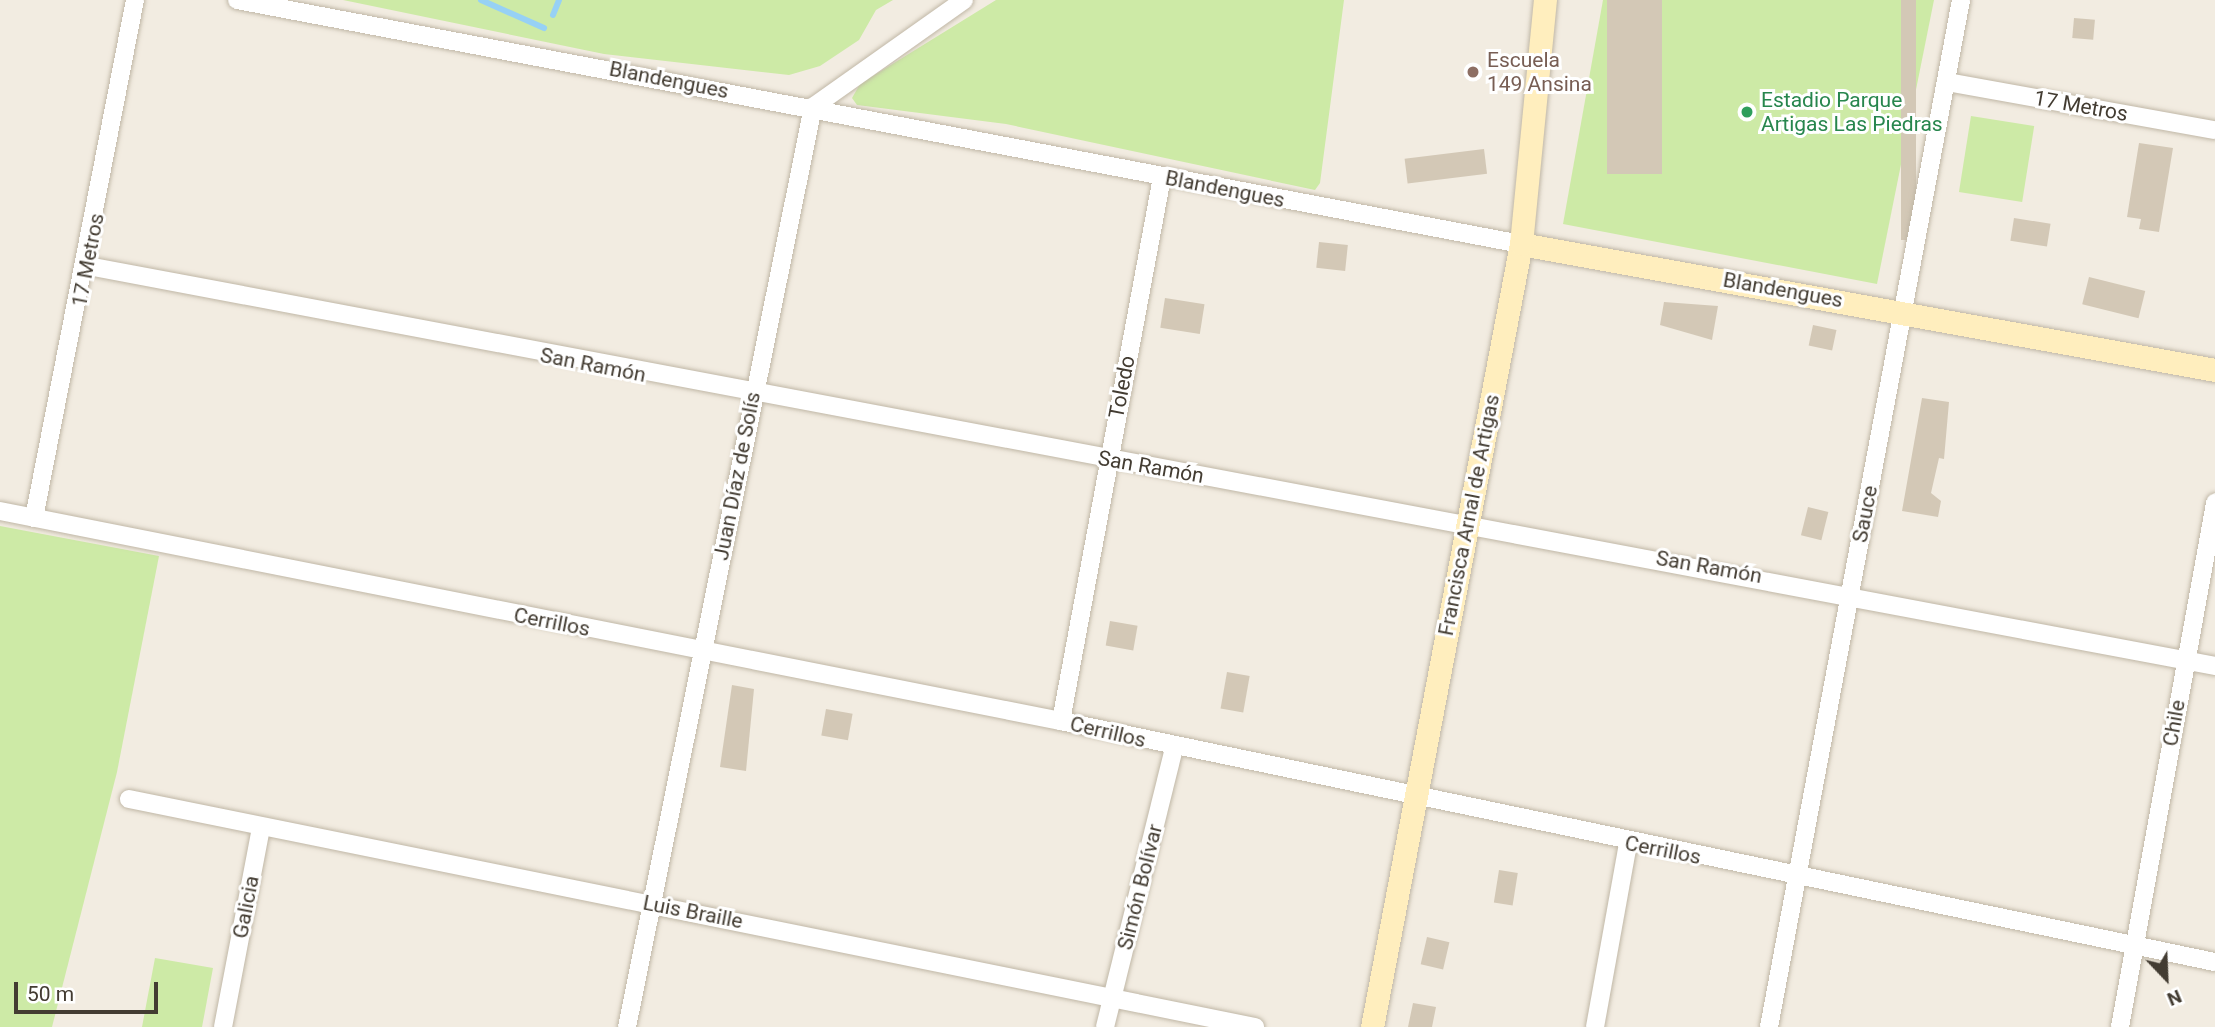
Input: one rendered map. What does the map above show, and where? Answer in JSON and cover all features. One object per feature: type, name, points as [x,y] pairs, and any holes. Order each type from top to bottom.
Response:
[{"type":"street","name":"17 Metros","points":[[34,518],[88,266],[135,0]]},
{"type":"street","name":"Blandengues","points":[[237,0],[813,107],[1162,177],[2215,370]]},
{"type":"street","points":[[813,107],[964,0]]},
{"type":"street","name":"Francisca Arnal de Artigas","points":[[1372,1027],[1521,244],[1545,0]]},
{"type":"street","name":"Sauce","points":[[1769,1027],[1961,0]]},
{"type":"street","name":"17 Metros","points":[[1947,82],[2215,130]]},
{"type":"street","name":"Juan Díaz de Solís","points":[[626,1027],[813,107]]},
{"type":"street","name":"Toledo","points":[[1061,721],[1162,177]]},
{"type":"street","name":"San Ramón","points":[[88,266],[753,396],[1468,522],[1850,593],[2215,666]]},
{"type":"street","name":"Chile","points":[[2133,944],[2215,503]]},
{"type":"street","name":"Cerrillos","points":[[0,511],[1061,721],[1174,748],[1416,799],[2215,962]]},
{"type":"street","name":"Simón Bolívar","points":[[1105,1027],[1174,748]]},
{"type":"street","name":"Luis Braille","points":[[130,799],[261,828],[1255,1027]]},
{"type":"street","name":"Galicia","points":[[223,1027],[261,828]]},
{"type":"street","points":[[1595,1027],[1628,843]]},
{"type":"street","points":[[2120,1027],[2133,944]]},
{"type":"green space","points":[[343,0],[893,0],[876,10],[859,40],[820,66],[789,75],[604,54]]},
{"type":"green space","points":[[996,0],[1344,0],[1320,183],[1315,190],[1006,124],[857,105],[852,98],[860,84]]},
{"type":"green space","name":"Estadio Parque Artigas Las Piedras","points":[[1603,0],[1934,0],[1877,284],[1563,224]]},
{"type":"green space","points":[[1971,116],[2034,126],[2022,202],[1959,192]]},
{"type":"green space","points":[[0,526],[159,556],[117,772],[52,1027],[0,1027]]},
{"type":"green space","points":[[155,958],[213,968],[202,1027],[142,1027]]},
{"type":"building","points":[[1607,0],[1662,0],[1662,174],[1607,174]]},
{"type":"building","points":[[1901,0],[1916,0],[1916,240],[1901,240]]},
{"type":"building","points":[[2074,18],[2095,20],[2093,40],[2072,38]]},
{"type":"building","points":[[2139,143],[2173,148],[2159,232],[2139,229],[2141,219],[2127,217]]},
{"type":"building","points":[[1484,149],[1487,174],[1408,184],[1405,159]]},
{"type":"building","points":[[2014,218],[2051,224],[2047,247],[2010,241]]},
{"type":"building","points":[[1319,242],[1348,245],[1345,271],[1316,268]]},
{"type":"building","points":[[2089,277],[2145,291],[2139,318],[2082,304]]},
{"type":"building","points":[[1165,298],[1205,304],[1200,334],[1160,328]]},
{"type":"building","points":[[1664,302],[1718,306],[1712,340],[1660,325]]},
{"type":"building","points":[[1813,325],[1836,330],[1832,351],[1809,346]]},
{"type":"building","points":[[1922,398],[1949,402],[1944,459],[1939,458],[1931,493],[1941,501],[1938,517],[1902,511]]},
{"type":"building","points":[[1808,507],[1828,512],[1821,540],[1801,535]]},
{"type":"building","points":[[1110,621],[1138,626],[1133,650],[1106,646]]},
{"type":"building","points":[[1227,672],[1250,676],[1243,712],[1221,708]]},
{"type":"building","points":[[732,685],[754,689],[746,771],[720,767]]},
{"type":"building","points":[[826,709],[853,714],[848,740],[821,736]]},
{"type":"building","points":[[1499,870],[1518,873],[1513,906],[1494,903]]},
{"type":"building","points":[[1427,937],[1449,942],[1443,969],[1421,964]]},
{"type":"building","points":[[1413,1003],[1436,1007],[1432,1027],[1408,1027]]},
{"type":"waterway","points":[[481,0],[544,28]]},
{"type":"waterway","points":[[553,15],[559,0]]},
{"type":"place","name":"Escuela 149 Ansina","points":[[1473,72]]},
{"type":"place","name":"Estadio Parque Artigas Las Piedras","points":[[1747,112]]}]
